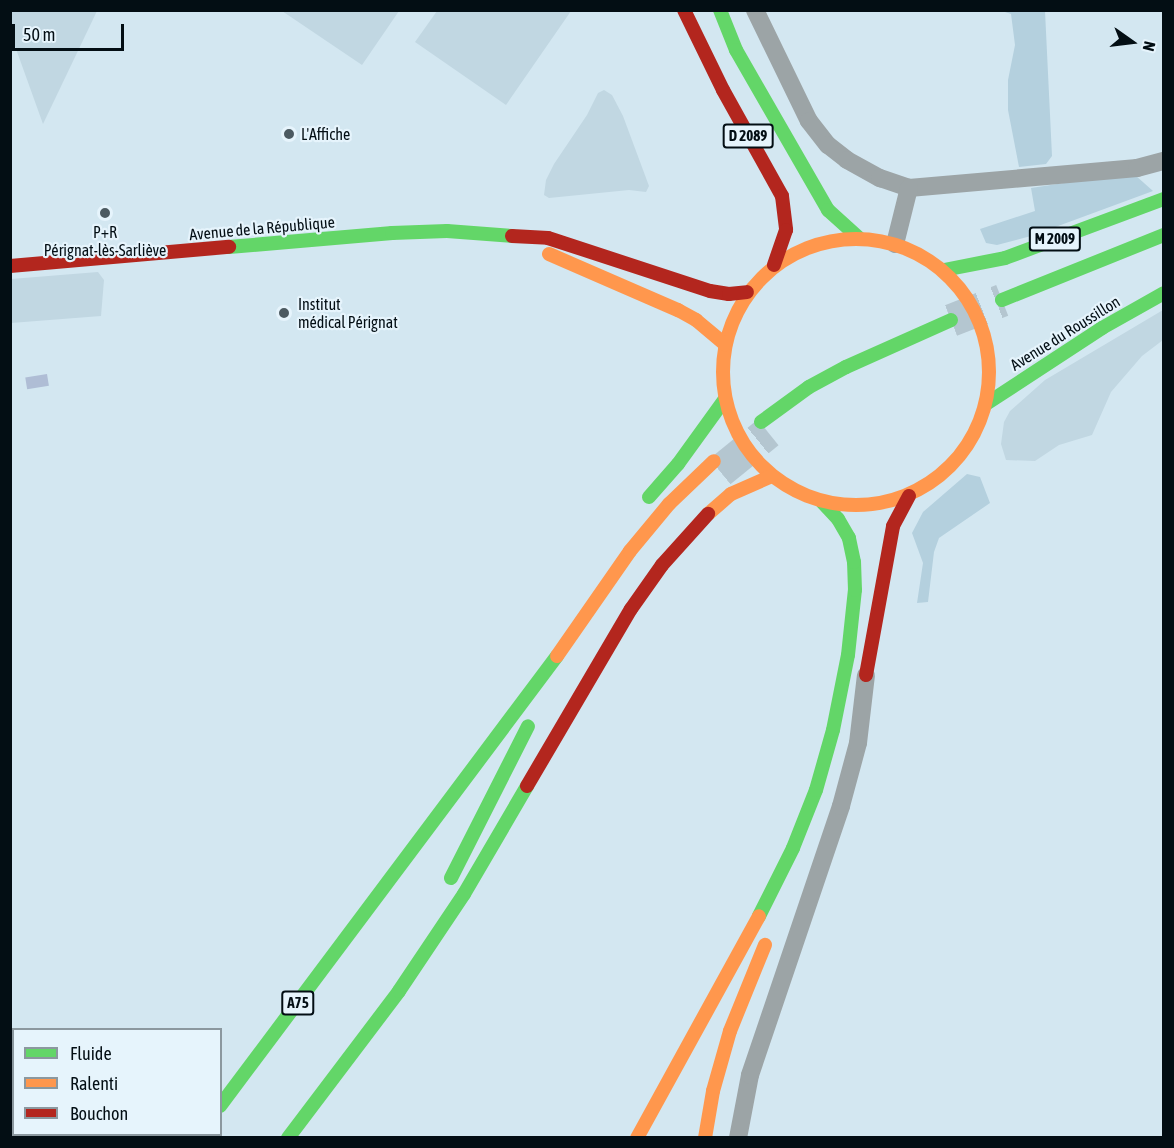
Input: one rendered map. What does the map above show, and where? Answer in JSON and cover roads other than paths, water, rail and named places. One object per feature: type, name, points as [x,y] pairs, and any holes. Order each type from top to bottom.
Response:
[{"type":"main road","name":"D 2089","points":[[684,10],[723,90],[782,196],[786,230],[774,265]]},
{"type":"main road","name":"D 2089","points":[[720,10],[736,50],[828,210],[858,238]]},
{"type":"main road","name":"M 2009","points":[[944,270],[1005,258],[1164,199]]},
{"type":"main road","name":"Avenue de la République","points":[[10,266],[392,233],[447,231],[548,238],[710,291],[729,294],[747,292]]},
{"type":"main road","points":[[1164,235],[1004,305],[1164,249]]},
{"type":"main road","name":"Avenue de la République","points":[[517,237],[542,252],[678,310],[696,320],[724,344]]},
{"type":"main road","points":[[858,238],[895,244],[944,270],[966,295],[988,348],[986,404],[966,449],[938,479],[909,496],[870,506],[822,502],[796,492],[771,476],[742,443],[725,399],[724,344],[733,319],[747,292],[774,265],[812,245],[858,238]]},
{"type":"main road","name":"Avenue du Roussillon","points":[[986,404],[1102,328],[1164,293]]},
{"type":"main road","points":[[765,427],[953,325]]},
{"type":"main road","points":[[641,506],[678,464],[725,399]]},
{"type":"main road","points":[[376,901],[526,701],[630,551],[669,504],[717,466],[640,558],[549,690]]},
{"type":"main road","points":[[288,1137],[399,991],[464,894],[637,600],[663,565],[704,518],[731,494],[771,476]]},
{"type":"main road","points":[[798,871],[817,827],[866,675],[888,545],[893,526],[909,496]]},
{"type":"main road","points":[[637,1137],[767,902],[801,828],[830,740],[848,655],[855,581],[849,538],[838,519],[822,502]]},
{"type":"main road","points":[[445,888],[532,718]]},
{"type":"main road","points":[[376,901],[396,859],[459,763]]},
{"type":"main road","name":"A75","points":[[222,1103],[376,901]]},
{"type":"main road","points":[[705,1137],[713,1091],[730,1031],[771,931]]},
{"type":"main road","points":[[311,1107],[412,946]]},
{"type":"street","points":[[755,10],[809,121],[828,145],[848,160],[880,178],[909,188],[1137,168],[1164,161]]},
{"type":"street","points":[[895,244],[909,188]]},
{"type":"street","points":[[738,1137],[750,1075],[841,806],[858,743],[866,675]]},
{"type":"tunnel","points":[[951,320],[1002,300]]},
{"type":"tunnel","points":[[720,471],[768,432]]},
{"type":"place","name":"L'Affiche","points":[[289,134]]},
{"type":"place","name":"P+R Pérignat-lès-Sarliève","points":[[105,213]]},
{"type":"place","name":"Institut médical Pérignat","points":[[284,313]]}]
